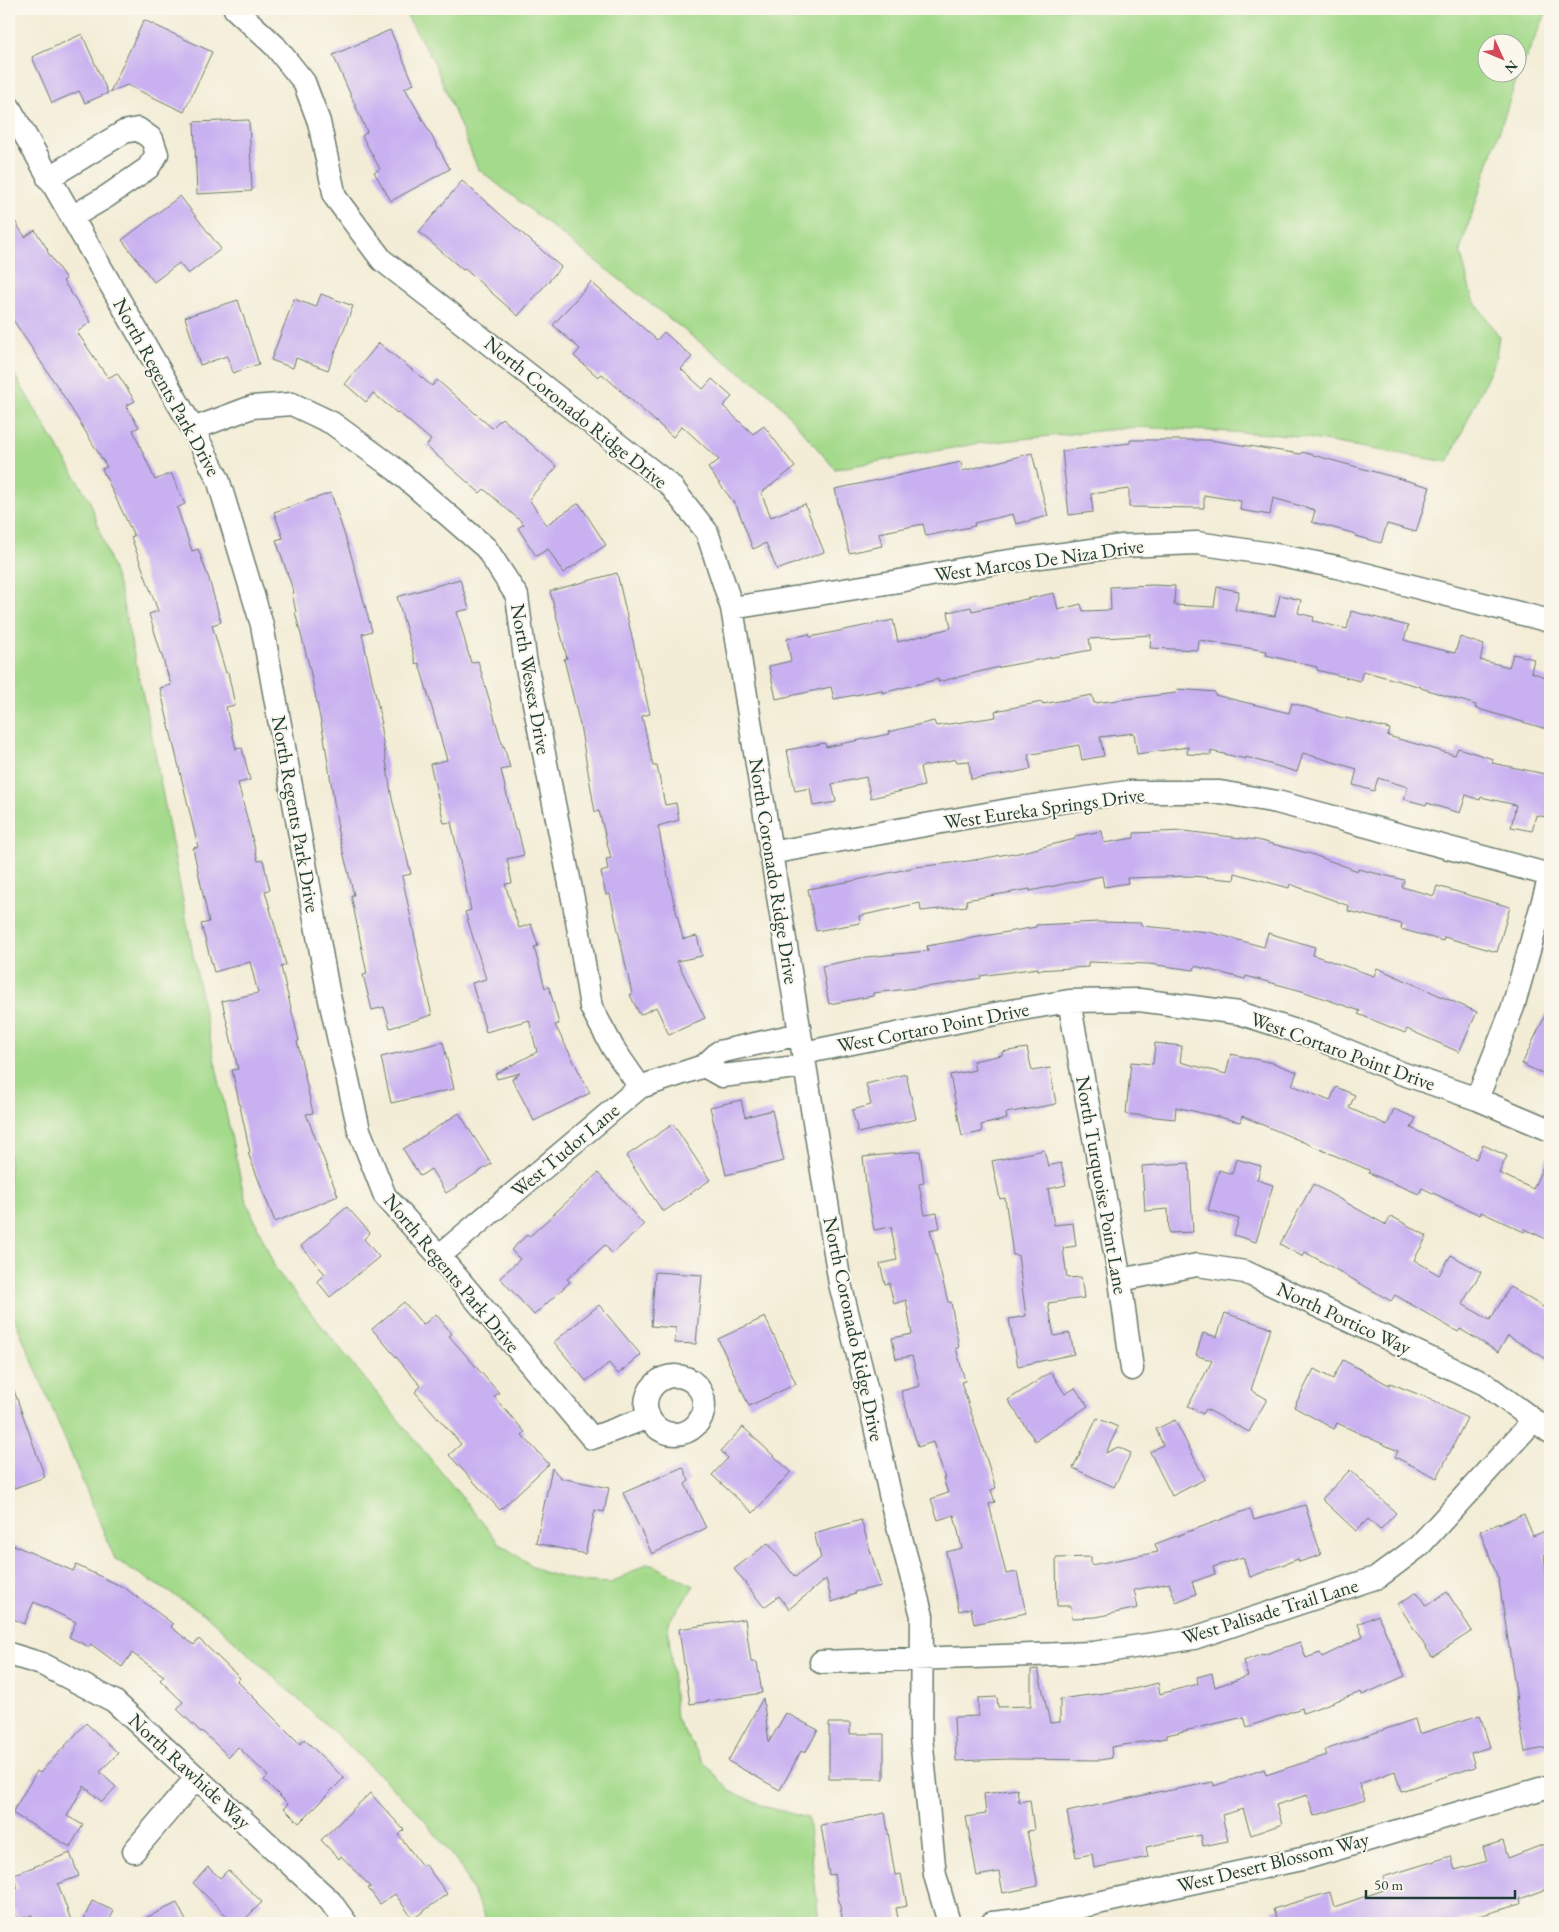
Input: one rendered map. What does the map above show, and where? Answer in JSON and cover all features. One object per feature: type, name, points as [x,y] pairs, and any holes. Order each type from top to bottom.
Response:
[{"type":"street","name":"North Coronado Ridge Drive","points":[[235,9],[275,46],[304,82],[319,122],[335,197],[382,260],[670,485],[707,532],[732,608],[840,1284],[869,1400],[893,1508],[922,1616],[921,1737],[935,1875],[949,1923]]},
{"type":"street","name":"North Regents Park Drive","points":[[9,107],[193,429],[218,479],[262,625],[328,991],[359,1130],[384,1196],[439,1256],[592,1438],[649,1417]]},
{"type":"street","points":[[48,178],[124,132],[138,129],[152,139],[157,154],[148,168],[106,197],[72,217]]},
{"type":"street","name":"North Wessex Drive","points":[[193,429],[252,407],[292,404],[332,423],[387,464],[486,548],[517,596],[525,658],[576,914],[591,1007],[613,1048],[640,1087]]},
{"type":"street","name":"West Marcos De Niza Drive","points":[[732,608],[996,563],[1122,546],[1197,544],[1271,554],[1337,567],[1550,621]]},
{"type":"street","name":"West Eureka Springs Drive","points":[[770,853],[1014,809],[1128,792],[1220,792],[1277,802],[1550,876]]},
{"type":"street","points":[[1477,1099],[1513,1007],[1550,876]]},
{"type":"street","name":"West Cortaro Point Drive","points":[[803,1051],[1005,1012],[1070,1002],[1139,1000],[1239,1013],[1312,1036],[1401,1073],[1477,1099],[1550,1130]]},
{"type":"street","name":"North Turquoise Point Lane","points":[[1070,1002],[1120,1280],[1132,1369]]},
{"type":"street","points":[[704,1066],[722,1076],[803,1051]]},
{"type":"street","name":"West Tudor Lane","points":[[439,1256],[640,1087],[704,1066],[720,1052],[803,1051]]},
{"type":"street","name":"North Portico Way","points":[[1120,1280],[1198,1264],[1245,1272],[1485,1384],[1542,1426]]},
{"type":"street","name":"West Palisade Trail Lane","points":[[821,1662],[1093,1654],[1194,1638],[1378,1577],[1419,1546],[1542,1426]]},
{"type":"street","name":"North Rawhide Way","points":[[9,1654],[42,1664],[114,1701],[330,1901],[346,1923]]},
{"type":"street","points":[[134,1851],[196,1777]]},
{"type":"street","name":"West Desert Blossom Way","points":[[992,1923],[1019,1920],[1306,1858],[1550,1786]]},
{"type":"green space","points":[[403,9],[1548,9],[1526,57],[1526,32],[1476,32],[1476,82],[1516,82],[1460,250],[1472,298],[1499,336],[1495,361],[1448,462],[1289,435],[1136,427],[975,444],[835,469],[771,395],[693,337],[478,169],[434,62]]},
{"type":"green space","points":[[9,366],[90,501],[120,591],[151,732],[203,1007],[244,1195],[276,1270],[500,1544],[540,1571],[575,1581],[611,1583],[648,1563],[694,1586],[668,1623],[676,1719],[703,1761],[730,1791],[763,1806],[808,1818],[819,1923],[488,1923],[460,1866],[417,1811],[206,1615],[115,1559],[9,1305]]},
{"type":"building","points":[[144,20],[212,52],[184,112],[127,85],[110,92]]},
{"type":"building","points":[[390,30],[414,84],[405,88],[450,169],[391,201],[374,172],[380,169],[362,136],[367,132],[333,55]]},
{"type":"building","points":[[82,34],[108,93],[85,103],[79,91],[52,103],[32,57]]},
{"type":"building","points":[[249,120],[252,191],[197,194],[194,122]]},
{"type":"building","points":[[462,181],[561,267],[518,316],[465,269],[463,270],[419,232]]},
{"type":"building","points":[[180,196],[221,249],[188,274],[179,263],[154,282],[122,240]]},
{"type":"building","points":[[9,212],[25,237],[35,230],[66,279],[63,281],[91,322],[77,332],[108,378],[117,373],[135,401],[126,406],[139,427],[133,430],[155,480],[171,473],[185,504],[177,508],[192,551],[198,549],[221,622],[212,625],[226,673],[228,672],[235,705],[226,707],[236,749],[242,748],[250,780],[238,783],[258,861],[263,860],[270,890],[265,891],[286,965],[281,967],[299,1041],[297,1041],[313,1113],[306,1114],[338,1196],[275,1222],[248,1153],[250,1152],[232,1070],[238,1069],[222,1001],[258,993],[250,962],[214,972],[201,924],[209,922],[193,848],[198,847],[160,688],[171,685],[149,614],[158,611],[131,537],[134,536],[102,469],[107,467],[63,395],[9,314]]},
{"type":"building","points":[[591,282],[657,340],[664,332],[692,357],[681,369],[703,389],[712,379],[732,397],[723,406],[753,434],[764,426],[795,467],[761,493],[771,517],[805,504],[824,552],[777,570],[766,543],[753,549],[737,507],[708,468],[719,460],[682,426],[673,437],[602,374],[598,377],[574,356],[580,349],[553,325]]},
{"type":"building","points":[[321,294],[353,306],[328,370],[296,358],[293,368],[271,360],[294,299],[316,307]]},
{"type":"building","points":[[238,300],[259,364],[233,373],[227,356],[200,365],[185,317]]},
{"type":"building","points":[[379,343],[432,386],[437,380],[492,428],[502,418],[557,467],[529,499],[546,525],[579,503],[606,545],[563,573],[548,549],[536,556],[518,528],[524,524],[484,489],[480,493],[426,446],[431,440],[373,393],[366,402],[345,384]]},
{"type":"building","points":[[1130,440],[1209,440],[1301,454],[1302,452],[1430,487],[1416,532],[1387,524],[1381,543],[1312,522],[1315,510],[1273,498],[1270,515],[1240,510],[1241,501],[1204,495],[1204,508],[1129,507],[1129,489],[1091,494],[1093,512],[1069,515],[1062,451],[1130,443]]},
{"type":"building","points":[[1032,453],[1048,516],[1016,524],[1013,514],[974,523],[975,526],[926,536],[923,524],[879,533],[882,546],[849,553],[835,489],[961,462],[963,471]]},
{"type":"building","points":[[331,493],[351,555],[372,631],[362,634],[382,724],[380,724],[392,799],[411,874],[402,876],[432,1015],[390,1028],[384,1007],[372,1010],[363,975],[367,974],[351,895],[354,895],[337,828],[324,737],[309,665],[295,612],[292,593],[294,593],[276,540],[283,538],[274,512]]},
{"type":"building","points":[[617,573],[650,714],[642,716],[653,766],[657,766],[665,805],[676,803],[679,820],[658,826],[670,886],[683,939],[697,936],[702,956],[677,961],[705,1018],[669,1035],[656,1007],[640,1015],[630,995],[632,994],[610,894],[606,895],[601,872],[608,870],[606,859],[611,858],[599,811],[595,812],[580,725],[564,659],[567,658],[550,591]]},
{"type":"building","points":[[460,579],[469,609],[457,612],[471,663],[478,661],[504,746],[510,768],[501,770],[515,830],[518,830],[524,855],[507,859],[512,883],[505,884],[519,928],[531,924],[538,946],[534,947],[545,988],[549,987],[559,1024],[555,1025],[590,1093],[534,1121],[512,1079],[520,1073],[497,1079],[495,1074],[537,1052],[529,1020],[486,1032],[472,983],[486,979],[465,912],[471,910],[451,822],[444,823],[430,764],[447,760],[419,663],[416,664],[397,597]]},
{"type":"building","points":[[1175,586],[1174,605],[1214,607],[1217,587],[1239,591],[1235,610],[1275,616],[1280,595],[1301,600],[1298,613],[1314,617],[1313,621],[1347,629],[1351,611],[1408,626],[1404,640],[1433,648],[1455,653],[1460,637],[1484,645],[1480,660],[1509,667],[1513,654],[1534,659],[1531,672],[1550,679],[1550,730],[1475,708],[1476,705],[1421,687],[1363,671],[1360,681],[1317,670],[1317,667],[1266,655],[1267,651],[1199,640],[1198,650],[1150,648],[1151,635],[1089,639],[1091,650],[995,668],[938,682],[938,679],[882,693],[882,690],[834,699],[831,687],[776,699],[769,666],[791,661],[787,639],[809,634],[810,637],[893,620],[898,642],[951,628],[948,612],[971,607],[972,611],[1054,593],[1058,610],[1081,604],[1083,611],[1111,610],[1110,587]]},
{"type":"building","points":[[1177,689],[1215,692],[1215,695],[1289,713],[1292,703],[1346,719],[1390,729],[1388,736],[1455,755],[1458,748],[1493,759],[1492,763],[1550,775],[1550,818],[1536,815],[1532,831],[1511,827],[1516,805],[1481,797],[1480,800],[1466,795],[1460,813],[1427,803],[1426,805],[1404,799],[1408,787],[1378,778],[1374,791],[1353,785],[1357,769],[1303,753],[1297,772],[1246,757],[1246,759],[1211,751],[1211,755],[1187,754],[1188,747],[1137,754],[1134,733],[1100,737],[1104,756],[1082,760],[1079,745],[1028,755],[1031,769],[1006,774],[971,779],[969,761],[957,762],[956,759],[920,767],[924,786],[871,798],[866,777],[832,784],[836,802],[813,806],[810,788],[795,791],[787,750],[825,743],[826,747],[889,734],[888,732],[934,721],[936,726],[996,717],[995,711],[1042,702],[1043,704],[1092,695],[1094,703],[1176,693]]},
{"type":"building","points":[[1102,831],[1104,843],[1134,838],[1134,833],[1184,831],[1257,840],[1311,854],[1358,871],[1358,869],[1404,880],[1402,887],[1434,896],[1437,886],[1510,907],[1497,952],[1444,937],[1443,941],[1401,929],[1402,924],[1348,911],[1349,906],[1290,884],[1289,888],[1235,873],[1234,880],[1192,876],[1127,878],[1128,883],[1104,887],[1102,876],[1030,891],[1030,889],[966,900],[967,906],[921,911],[920,903],[859,916],[860,923],[816,931],[808,889],[916,867],[1014,854],[1075,839],[1075,836]]},
{"type":"building","points":[[1099,922],[1141,923],[1141,926],[1209,932],[1264,947],[1268,933],[1315,947],[1313,955],[1374,976],[1377,968],[1477,1012],[1459,1052],[1407,1029],[1405,1033],[1358,1014],[1360,1011],[1302,991],[1246,976],[1245,979],[1195,966],[1194,970],[1149,964],[1088,962],[1088,967],[1038,970],[1038,968],[980,976],[981,978],[941,985],[873,993],[873,996],[829,1004],[822,966],[866,957],[928,951],[927,946],[1036,927],[1036,925]]},
{"type":"building","points":[[1550,1005],[1550,1077],[1522,1064]]},
{"type":"building","points":[[443,1042],[454,1089],[391,1103],[381,1057]]},
{"type":"building","points":[[1155,1043],[1182,1046],[1180,1062],[1226,1074],[1231,1054],[1273,1063],[1297,1072],[1292,1085],[1330,1101],[1336,1087],[1355,1095],[1349,1108],[1387,1125],[1394,1109],[1416,1118],[1411,1128],[1476,1159],[1483,1145],[1507,1156],[1499,1173],[1533,1189],[1550,1151],[1550,1241],[1525,1229],[1524,1232],[1481,1212],[1480,1215],[1422,1188],[1419,1194],[1369,1173],[1369,1170],[1242,1116],[1240,1122],[1176,1107],[1175,1119],[1126,1114],[1131,1062],[1153,1064]]},
{"type":"building","points":[[1027,1048],[1032,1071],[1050,1068],[1056,1104],[1006,1113],[1007,1119],[981,1125],[982,1132],[962,1136],[950,1075],[975,1070],[973,1061],[1002,1055],[1002,1052]]},
{"type":"building","points":[[906,1074],[916,1119],[858,1133],[852,1110],[871,1105],[866,1084]]},
{"type":"building","points":[[741,1100],[745,1117],[772,1110],[784,1161],[726,1175],[710,1107]]},
{"type":"building","points":[[459,1113],[491,1164],[446,1193],[431,1169],[420,1176],[403,1149]]},
{"type":"building","points":[[673,1124],[710,1180],[663,1212],[626,1156]]},
{"type":"building","points":[[1044,1150],[1048,1166],[1061,1163],[1066,1185],[1048,1189],[1054,1225],[1073,1223],[1076,1246],[1063,1248],[1067,1278],[1081,1277],[1084,1298],[1048,1303],[1054,1336],[1070,1333],[1074,1354],[1018,1366],[1009,1319],[1026,1316],[1018,1255],[1013,1255],[1005,1198],[1000,1199],[992,1161]]},
{"type":"building","points":[[920,1151],[924,1183],[919,1184],[925,1215],[937,1213],[940,1228],[930,1230],[948,1302],[951,1302],[959,1348],[956,1348],[965,1381],[961,1382],[996,1488],[991,1490],[995,1502],[989,1504],[1006,1574],[1017,1572],[1026,1613],[974,1624],[971,1608],[959,1611],[946,1552],[962,1548],[954,1515],[938,1520],[931,1499],[948,1493],[943,1478],[945,1478],[933,1442],[918,1447],[901,1391],[920,1386],[912,1356],[896,1359],[892,1338],[912,1334],[906,1300],[894,1304],[889,1283],[885,1284],[880,1264],[897,1260],[891,1227],[874,1230],[867,1193],[863,1157]]},
{"type":"building","points":[[1236,1159],[1261,1166],[1257,1180],[1273,1185],[1256,1242],[1234,1235],[1239,1219],[1208,1210],[1219,1170],[1232,1174]]},
{"type":"building","points":[[1189,1163],[1193,1232],[1169,1233],[1168,1209],[1145,1211],[1142,1166]]},
{"type":"building","points":[[598,1173],[644,1225],[612,1254],[605,1245],[567,1279],[570,1282],[534,1315],[500,1278],[520,1259],[511,1250],[527,1235],[529,1237]]},
{"type":"building","points":[[1313,1184],[1386,1225],[1391,1216],[1427,1236],[1414,1260],[1439,1275],[1451,1255],[1481,1272],[1462,1304],[1490,1320],[1510,1287],[1550,1311],[1550,1361],[1508,1336],[1498,1352],[1460,1329],[1458,1332],[1395,1295],[1391,1301],[1305,1252],[1303,1257],[1280,1244]]},
{"type":"building","points":[[347,1207],[370,1233],[364,1239],[379,1257],[330,1297],[317,1281],[325,1274],[301,1246]]},
{"type":"building","points":[[655,1272],[702,1275],[696,1344],[675,1343],[676,1328],[651,1326]]},
{"type":"building","points":[[404,1302],[423,1325],[436,1314],[452,1334],[449,1336],[499,1393],[494,1397],[525,1432],[522,1435],[549,1464],[500,1510],[449,1455],[461,1444],[415,1392],[421,1386],[372,1329]]},
{"type":"building","points":[[599,1305],[641,1355],[618,1374],[609,1363],[586,1381],[554,1342]]},
{"type":"building","points":[[1225,1313],[1271,1328],[1251,1390],[1267,1399],[1249,1432],[1206,1409],[1203,1414],[1188,1406],[1212,1361],[1196,1355],[1203,1333],[1217,1337]]},
{"type":"building","points":[[765,1317],[796,1384],[749,1406],[718,1339]]},
{"type":"building","points":[[1343,1360],[1389,1385],[1390,1383],[1425,1397],[1467,1418],[1437,1478],[1395,1457],[1398,1451],[1337,1423],[1334,1429],[1294,1407],[1314,1369],[1333,1379]]},
{"type":"building","points":[[1051,1372],[1065,1394],[1075,1388],[1088,1406],[1035,1441],[1008,1400]]},
{"type":"building","points":[[9,1382],[11,1382],[45,1477],[9,1490]]},
{"type":"building","points":[[1097,1418],[1118,1427],[1106,1453],[1118,1447],[1131,1453],[1114,1487],[1073,1468]]},
{"type":"building","points":[[1175,1420],[1205,1479],[1172,1496],[1150,1452],[1163,1445],[1156,1429]]},
{"type":"building","points":[[743,1427],[791,1472],[753,1513],[712,1475],[728,1458],[721,1451]]},
{"type":"building","points":[[683,1467],[689,1481],[685,1484],[706,1528],[652,1554],[623,1493]]},
{"type":"building","points":[[552,1468],[561,1478],[609,1488],[604,1512],[595,1510],[585,1554],[536,1543]]},
{"type":"building","points":[[1350,1470],[1396,1513],[1380,1530],[1368,1519],[1356,1531],[1322,1499]]},
{"type":"building","points":[[1305,1505],[1321,1555],[1299,1562],[1298,1559],[1250,1577],[1243,1557],[1213,1567],[1215,1574],[1192,1582],[1196,1594],[1176,1602],[1169,1583],[1134,1590],[1138,1608],[1096,1617],[1072,1618],[1071,1606],[1057,1606],[1056,1558],[1091,1557],[1091,1565],[1158,1552],[1155,1544],[1250,1509],[1254,1520]]},
{"type":"building","points":[[1524,1514],[1533,1536],[1550,1529],[1550,1552],[1544,1555],[1550,1603],[1550,1747],[1525,1752],[1499,1581],[1480,1531]]},
{"type":"building","points":[[861,1520],[881,1586],[854,1592],[855,1594],[832,1602],[826,1579],[789,1609],[779,1596],[764,1607],[734,1569],[768,1543],[795,1577],[821,1558],[814,1533]]},
{"type":"building","points":[[9,1543],[73,1571],[76,1565],[125,1588],[173,1624],[171,1627],[194,1645],[199,1639],[240,1678],[237,1681],[300,1744],[304,1739],[344,1778],[299,1823],[284,1808],[288,1804],[264,1780],[268,1776],[238,1747],[229,1757],[201,1732],[177,1709],[183,1702],[160,1680],[164,1676],[132,1653],[122,1667],[91,1644],[89,1647],[69,1637],[76,1622],[34,1602],[24,1624],[9,1617]]},
{"type":"building","points":[[1417,1592],[1426,1606],[1447,1592],[1472,1631],[1432,1657],[1398,1604]]},
{"type":"building","points":[[1378,1615],[1405,1676],[1362,1695],[1361,1692],[1303,1713],[1302,1708],[1247,1727],[1244,1717],[1167,1735],[1167,1738],[1111,1747],[1112,1758],[1100,1760],[1009,1759],[956,1761],[954,1717],[978,1716],[978,1698],[997,1697],[998,1707],[1031,1706],[1031,1670],[1038,1669],[1050,1723],[1060,1722],[1060,1699],[1133,1689],[1158,1683],[1160,1694],[1198,1684],[1197,1677],[1212,1673],[1215,1687],[1248,1676],[1243,1661],[1300,1642],[1306,1658],[1320,1653],[1322,1657],[1363,1637],[1358,1624]]},
{"type":"building","points":[[745,1619],[751,1662],[757,1662],[762,1693],[690,1704],[679,1629]]},
{"type":"building","points":[[763,1698],[769,1742],[786,1713],[818,1730],[805,1753],[801,1751],[780,1790],[728,1761]]},
{"type":"building","points":[[1480,1715],[1490,1747],[1471,1753],[1475,1767],[1401,1791],[1395,1771],[1359,1784],[1365,1800],[1314,1816],[1307,1795],[1276,1805],[1282,1824],[1251,1835],[1243,1809],[1222,1815],[1228,1841],[1203,1846],[1201,1835],[1146,1847],[1148,1857],[1094,1868],[1092,1854],[1076,1857],[1067,1812],[1162,1791],[1213,1782],[1214,1786],[1264,1769],[1266,1775],[1327,1755],[1325,1750],[1415,1719],[1419,1734]]},
{"type":"building","points":[[86,1723],[118,1753],[100,1772],[116,1787],[102,1802],[84,1786],[67,1816],[83,1825],[70,1847],[12,1813],[37,1771],[40,1773]]},
{"type":"building","points":[[829,1723],[850,1723],[850,1734],[884,1734],[884,1779],[829,1779]]},
{"type":"building","points":[[1017,1789],[1019,1802],[1030,1800],[1034,1830],[1027,1831],[1038,1886],[1003,1893],[999,1872],[977,1876],[966,1817],[986,1814],[984,1794]]},
{"type":"building","points":[[370,1793],[404,1830],[399,1835],[422,1866],[425,1864],[447,1894],[413,1919],[395,1894],[380,1904],[368,1888],[371,1887],[341,1856],[339,1859],[321,1840]]},
{"type":"building","points":[[885,1813],[895,1875],[901,1874],[907,1906],[896,1908],[899,1923],[843,1923],[834,1874],[829,1875],[821,1825]]},
{"type":"building","points":[[1503,1841],[1508,1858],[1550,1842],[1550,1888],[1520,1899],[1521,1904],[1454,1923],[1277,1923],[1273,1909],[1330,1892],[1334,1907],[1387,1889],[1383,1877],[1451,1856],[1455,1870],[1487,1861],[1483,1847]]},
{"type":"building","points":[[70,1853],[79,1876],[58,1884],[72,1923],[35,1923],[32,1915],[18,1920],[9,1895],[9,1892],[18,1888],[12,1875]]},
{"type":"building","points":[[208,1867],[220,1878],[228,1870],[262,1902],[241,1923],[234,1923],[193,1883]]},
{"type":"building","points":[[92,1901],[114,1911],[108,1923],[82,1923]]},
{"type":"building","points":[[177,1903],[187,1923],[135,1923]]}]
